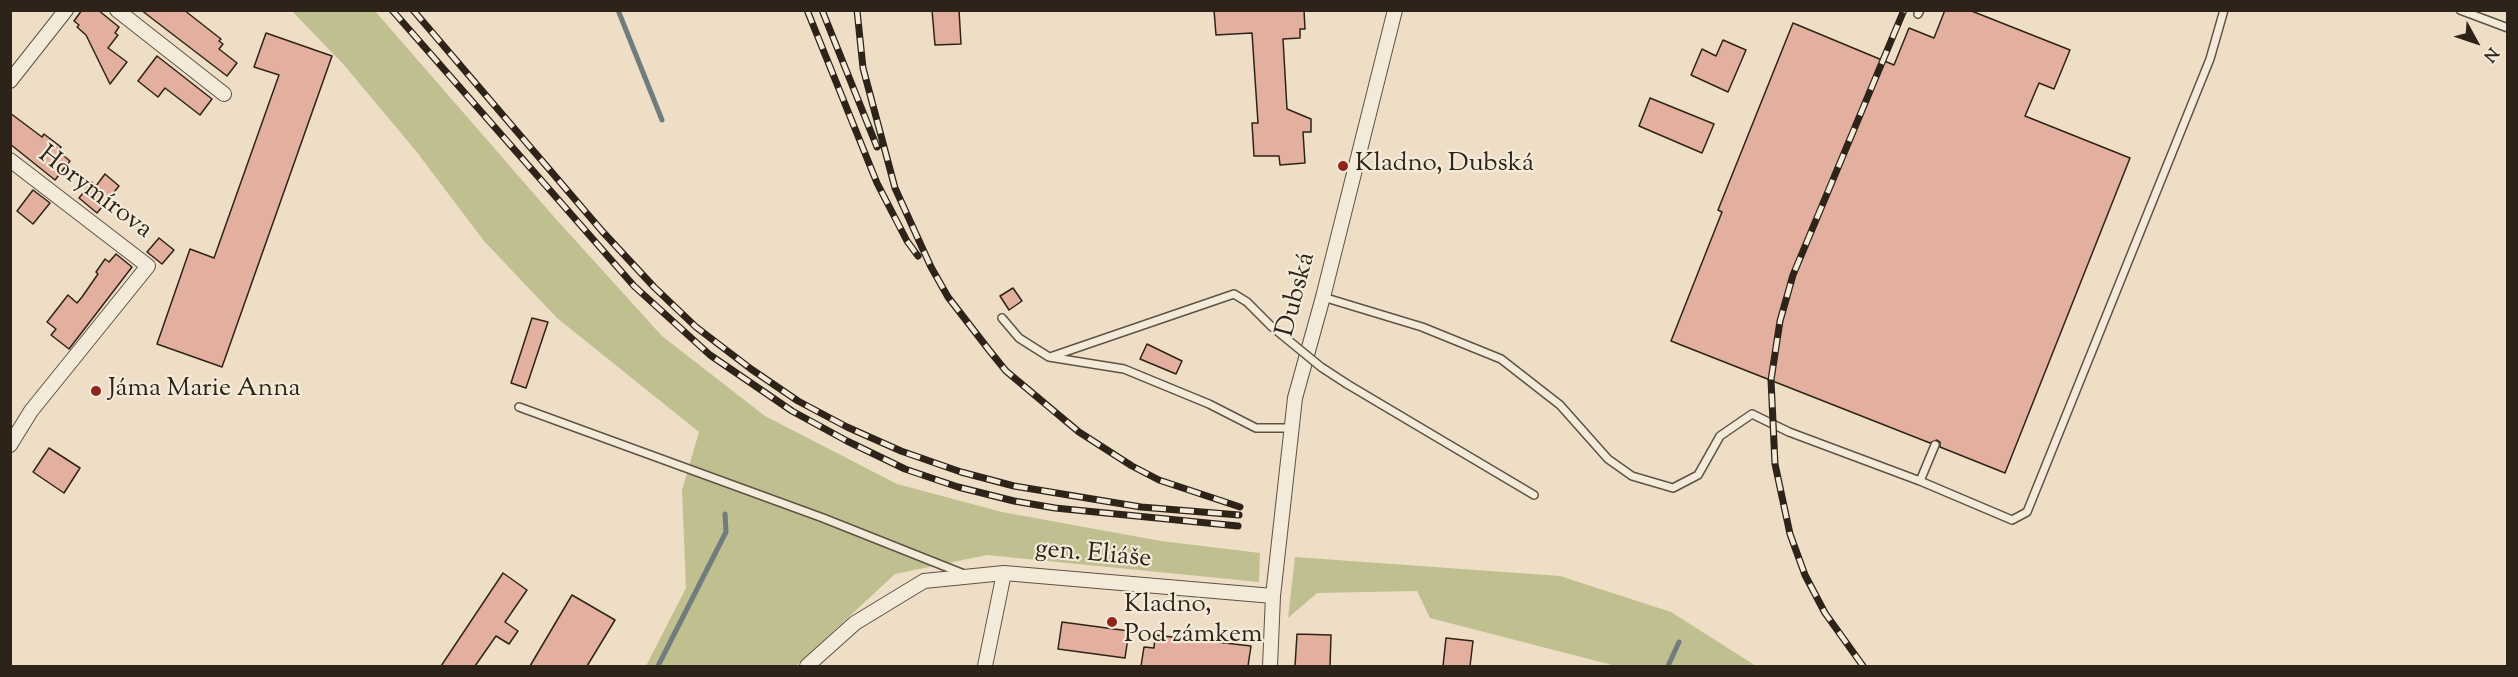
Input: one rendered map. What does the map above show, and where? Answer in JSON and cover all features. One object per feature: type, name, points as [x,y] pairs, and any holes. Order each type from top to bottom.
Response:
[{"type":"street","points":[[10,81],[66,10]]},
{"type":"street","points":[[117,10],[224,94]]},
{"type":"street","name":"Dubská","points":[[1270,666],[1273,596],[1295,398],[1323,297],[1395,10]]},
{"type":"street","name":"Horymírova","points":[[10,160],[148,266],[30,411],[10,445]]},
{"type":"street","points":[[807,666],[855,623],[924,581],[1004,573]]},
{"type":"street","name":"gen. Eliáše","points":[[985,666],[1004,573],[1273,596]]},
{"type":"lane","points":[[1323,297],[1422,327],[1501,359],[1560,405],[1608,459],[1632,476],[1673,488],[1698,475],[1720,436],[1752,414],[1789,432],[1920,481],[2012,520],[2027,512],[2210,59],[2224,10]]},
{"type":"lane","points":[[2464,11],[2508,28]]},
{"type":"lane","points":[[1049,357],[1234,294],[1247,302],[1271,326],[1321,367],[1534,495]]},
{"type":"lane","points":[[1002,318],[1019,338],[1049,357],[1124,369],[1209,404],[1256,428],[1292,428]]},
{"type":"lane","points":[[519,407],[823,518],[969,576]]},
{"type":"lane","points":[[1920,481],[1935,445]]},
{"type":"shaded area","points":[[292,11],[375,11],[555,218],[662,336],[765,416],[897,484],[1002,512],[1161,541],[1260,553],[1259,582],[987,555],[895,574],[796,666],[646,666],[686,588],[682,490],[699,432],[557,318],[484,241],[416,151],[344,65]]},
{"type":"shaded area","points":[[1295,557],[1560,576],[1671,612],[1756,666],[1616,666],[1430,618],[1417,591],[1317,593],[1288,618]]},
{"type":"building","points":[[82,10],[98,10],[119,27],[115,33],[118,35],[108,48],[127,62],[110,84],[86,35],[74,21]]},
{"type":"building","points":[[141,10],[184,10],[221,39],[219,41],[223,44],[219,49],[237,63],[227,76]]},
{"type":"building","points":[[932,10],[959,10],[961,44],[935,45]]},
{"type":"building","points":[[1214,10],[1304,10],[1305,29],[1300,29],[1300,38],[1283,39],[1287,109],[1311,119],[1311,132],[1303,132],[1305,163],[1280,165],[1279,156],[1254,156],[1252,123],[1258,123],[1252,33],[1216,35]]},
{"type":"building","points":[[1945,10],[1969,10],[2070,50],[2054,89],[2039,83],[2025,116],[2130,158],[2005,473],[1940,447],[1940,442],[1937,440],[1930,443],[1671,341],[1722,212],[1718,210],[1793,23],[1894,65],[1909,28],[1934,38]]},
{"type":"building","points":[[266,33],[332,56],[222,367],[157,344],[190,249],[214,258],[279,75],[254,67]]},
{"type":"building","points":[[1723,40],[1746,50],[1728,92],[1691,75],[1702,49],[1716,56]]},
{"type":"building","points":[[157,56],[212,99],[200,115],[165,88],[158,97],[138,81]]},
{"type":"building","points":[[1650,98],[1714,124],[1702,153],[1639,126]]},
{"type":"building","points":[[10,113],[42,137],[44,134],[61,147],[58,151],[70,161],[55,180],[10,144]]},
{"type":"building","points":[[105,174],[119,186],[97,213],[79,198],[92,182],[96,186]]},
{"type":"building","points":[[33,190],[50,203],[33,224],[17,211]]},
{"type":"building","points":[[159,238],[174,250],[162,264],[147,252]]},
{"type":"building","points":[[116,254],[132,267],[69,349],[51,335],[56,329],[47,322],[68,295],[77,303],[98,274],[96,272],[105,259],[109,262]]},
{"type":"building","points":[[1013,288],[1022,301],[1009,310],[1000,296]]},
{"type":"building","points":[[532,318],[548,322],[526,388],[511,383]]},
{"type":"building","points":[[1147,344],[1182,361],[1176,374],[1140,359]]},
{"type":"building","points":[[49,448],[80,468],[64,493],[33,472]]},
{"type":"building","points":[[503,573],[527,590],[505,622],[518,631],[509,644],[496,636],[475,666],[441,666]]},
{"type":"building","points":[[572,595],[615,620],[587,666],[530,666]]},
{"type":"building","points":[[1062,622],[1129,631],[1125,658],[1058,649]]},
{"type":"building","points":[[1297,634],[1331,635],[1330,666],[1295,666]]},
{"type":"building","points":[[1155,635],[1251,646],[1248,666],[1141,666],[1144,647],[1154,648]]},
{"type":"building","points":[[1446,638],[1473,641],[1470,666],[1443,666]]},
{"type":"waterway","points":[[618,10],[662,120]]},
{"type":"waterway","points":[[658,666],[726,532],[725,514]]},
{"type":"waterway","points":[[1668,666],[1679,642]]},
{"type":"railway","points":[[392,10],[634,286],[710,355],[792,411],[905,469],[958,487],[1014,501],[1055,508],[1238,526]]},
{"type":"railway","points":[[413,10],[602,231],[654,287],[696,327],[798,401],[847,427],[901,451],[961,472],[1014,486],[1141,507],[1239,515]]},
{"type":"railway","points":[[807,10],[877,183],[907,241],[918,256]]},
{"type":"railway","points":[[822,10],[877,147]]},
{"type":"railway","points":[[857,10],[863,68],[895,188],[931,267],[948,297],[1006,371],[1079,432],[1132,466],[1159,480],[1240,507]]},
{"type":"railway","points":[[1863,666],[1825,613],[1805,575],[1790,534],[1775,464],[1771,380],[1780,321],[1793,275],[1904,10]]},
{"type":"place","name":"Kladno, Dubská","points":[[1343,166]]},
{"type":"place","name":"Jáma Marie Anna","points":[[96,391]]},
{"type":"place","name":"Kladno, Pod zámkem","points":[[1112,622]]}]
